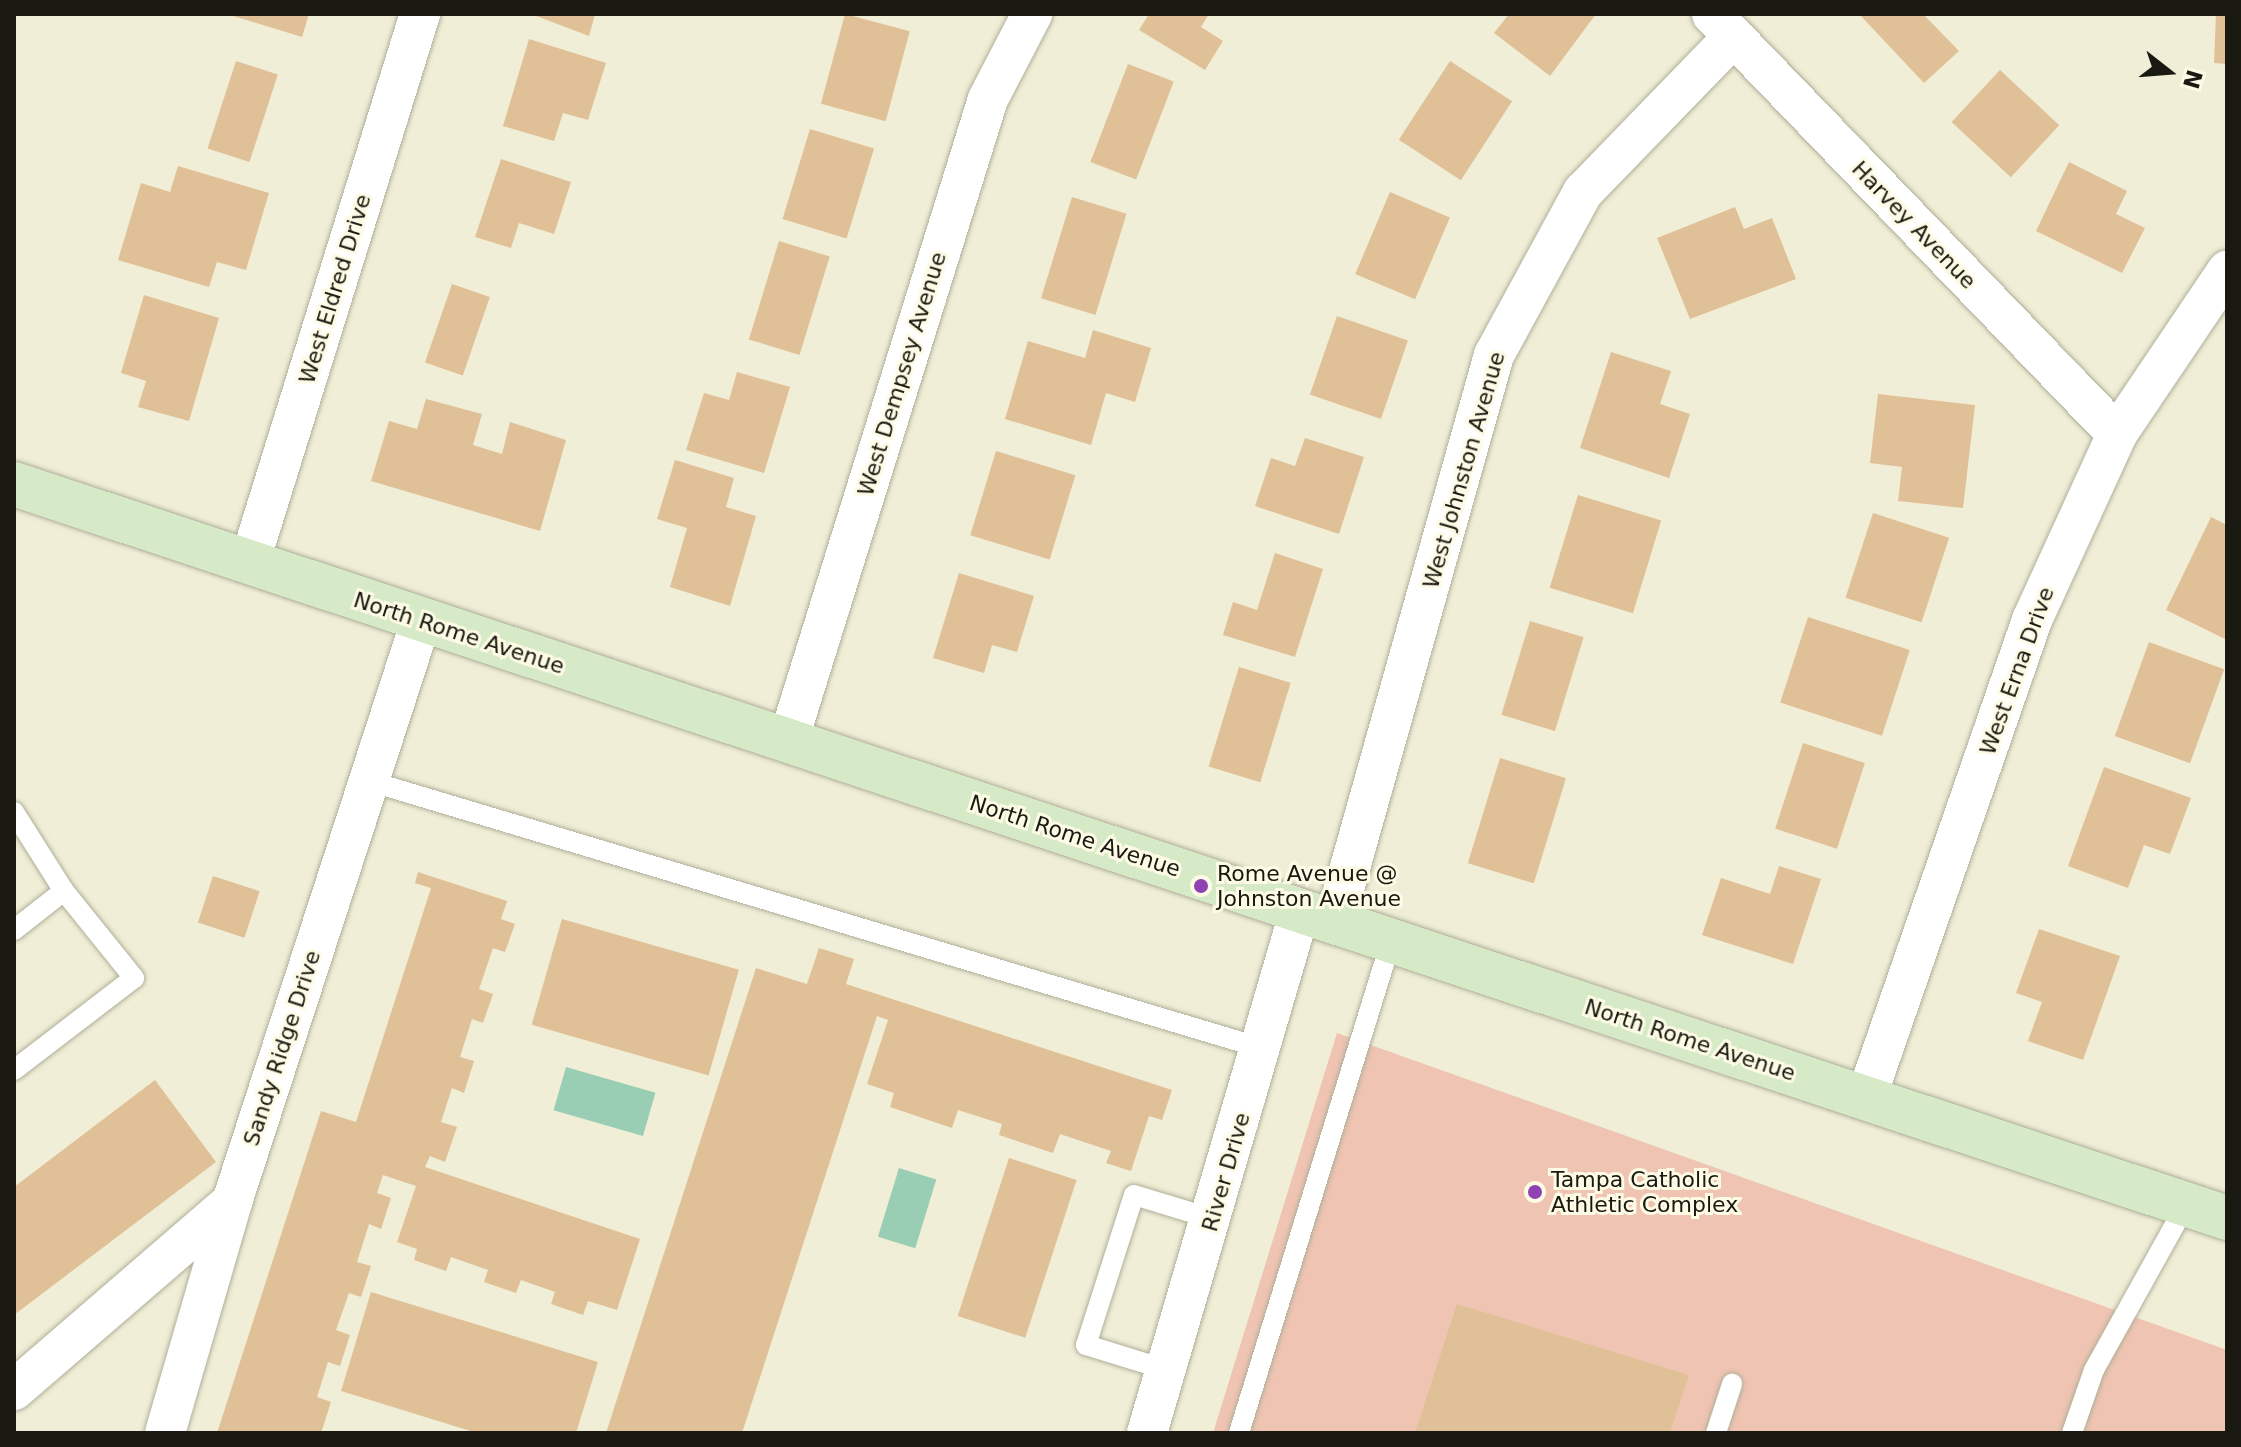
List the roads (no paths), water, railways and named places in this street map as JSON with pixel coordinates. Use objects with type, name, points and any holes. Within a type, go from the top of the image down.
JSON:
[{"type":"street","name":"West Eldred Drive","points":[[249,564],[420,14]]},
{"type":"street","name":"West Dempsey Avenue","points":[[788,741],[988,99],[1032,14]]},
{"type":"street","name":"Harvey Avenue","points":[[1722,26],[2117,434]]},
{"type":"street","name":"West Johnston Avenue","points":[[1317,916],[1494,355],[1583,192],[1722,26]]},
{"type":"street","name":"West Erna Drive","points":[[1866,1098],[2032,620],[2117,434],[2227,271]]},
{"type":"street","name":"North Rome Avenue","points":[[14,484],[2227,1218]]},
{"type":"street","name":"Sandy Ridge Drive","points":[[165,1433],[232,1202],[421,621]]},
{"type":"street","name":"River Drive","points":[[1147,1433],[1213,1219],[1258,1047],[1317,916]]},
{"type":"street","points":[[14,1390],[232,1202]]},
{"type":"lane","points":[[369,781],[1258,1047]]},
{"type":"lane","points":[[14,812],[64,891],[134,978],[14,1070]]},
{"type":"lane","points":[[14,930],[64,891]]},
{"type":"lane","points":[[1239,1433],[1391,941]]},
{"type":"lane","points":[[1167,1370],[1086,1345],[1134,1195],[1213,1219]]},
{"type":"lane","points":[[2072,1433],[2094,1370],[2186,1205]]},
{"type":"lane","points":[[1716,1433],[1732,1384]]},
{"type":"place","name":"Rome Avenue @ Johnston Avenue","points":[[1201,886]]},
{"type":"place","name":"Tampa Catholic Athletic Complex","points":[[1535,1192]]}]
